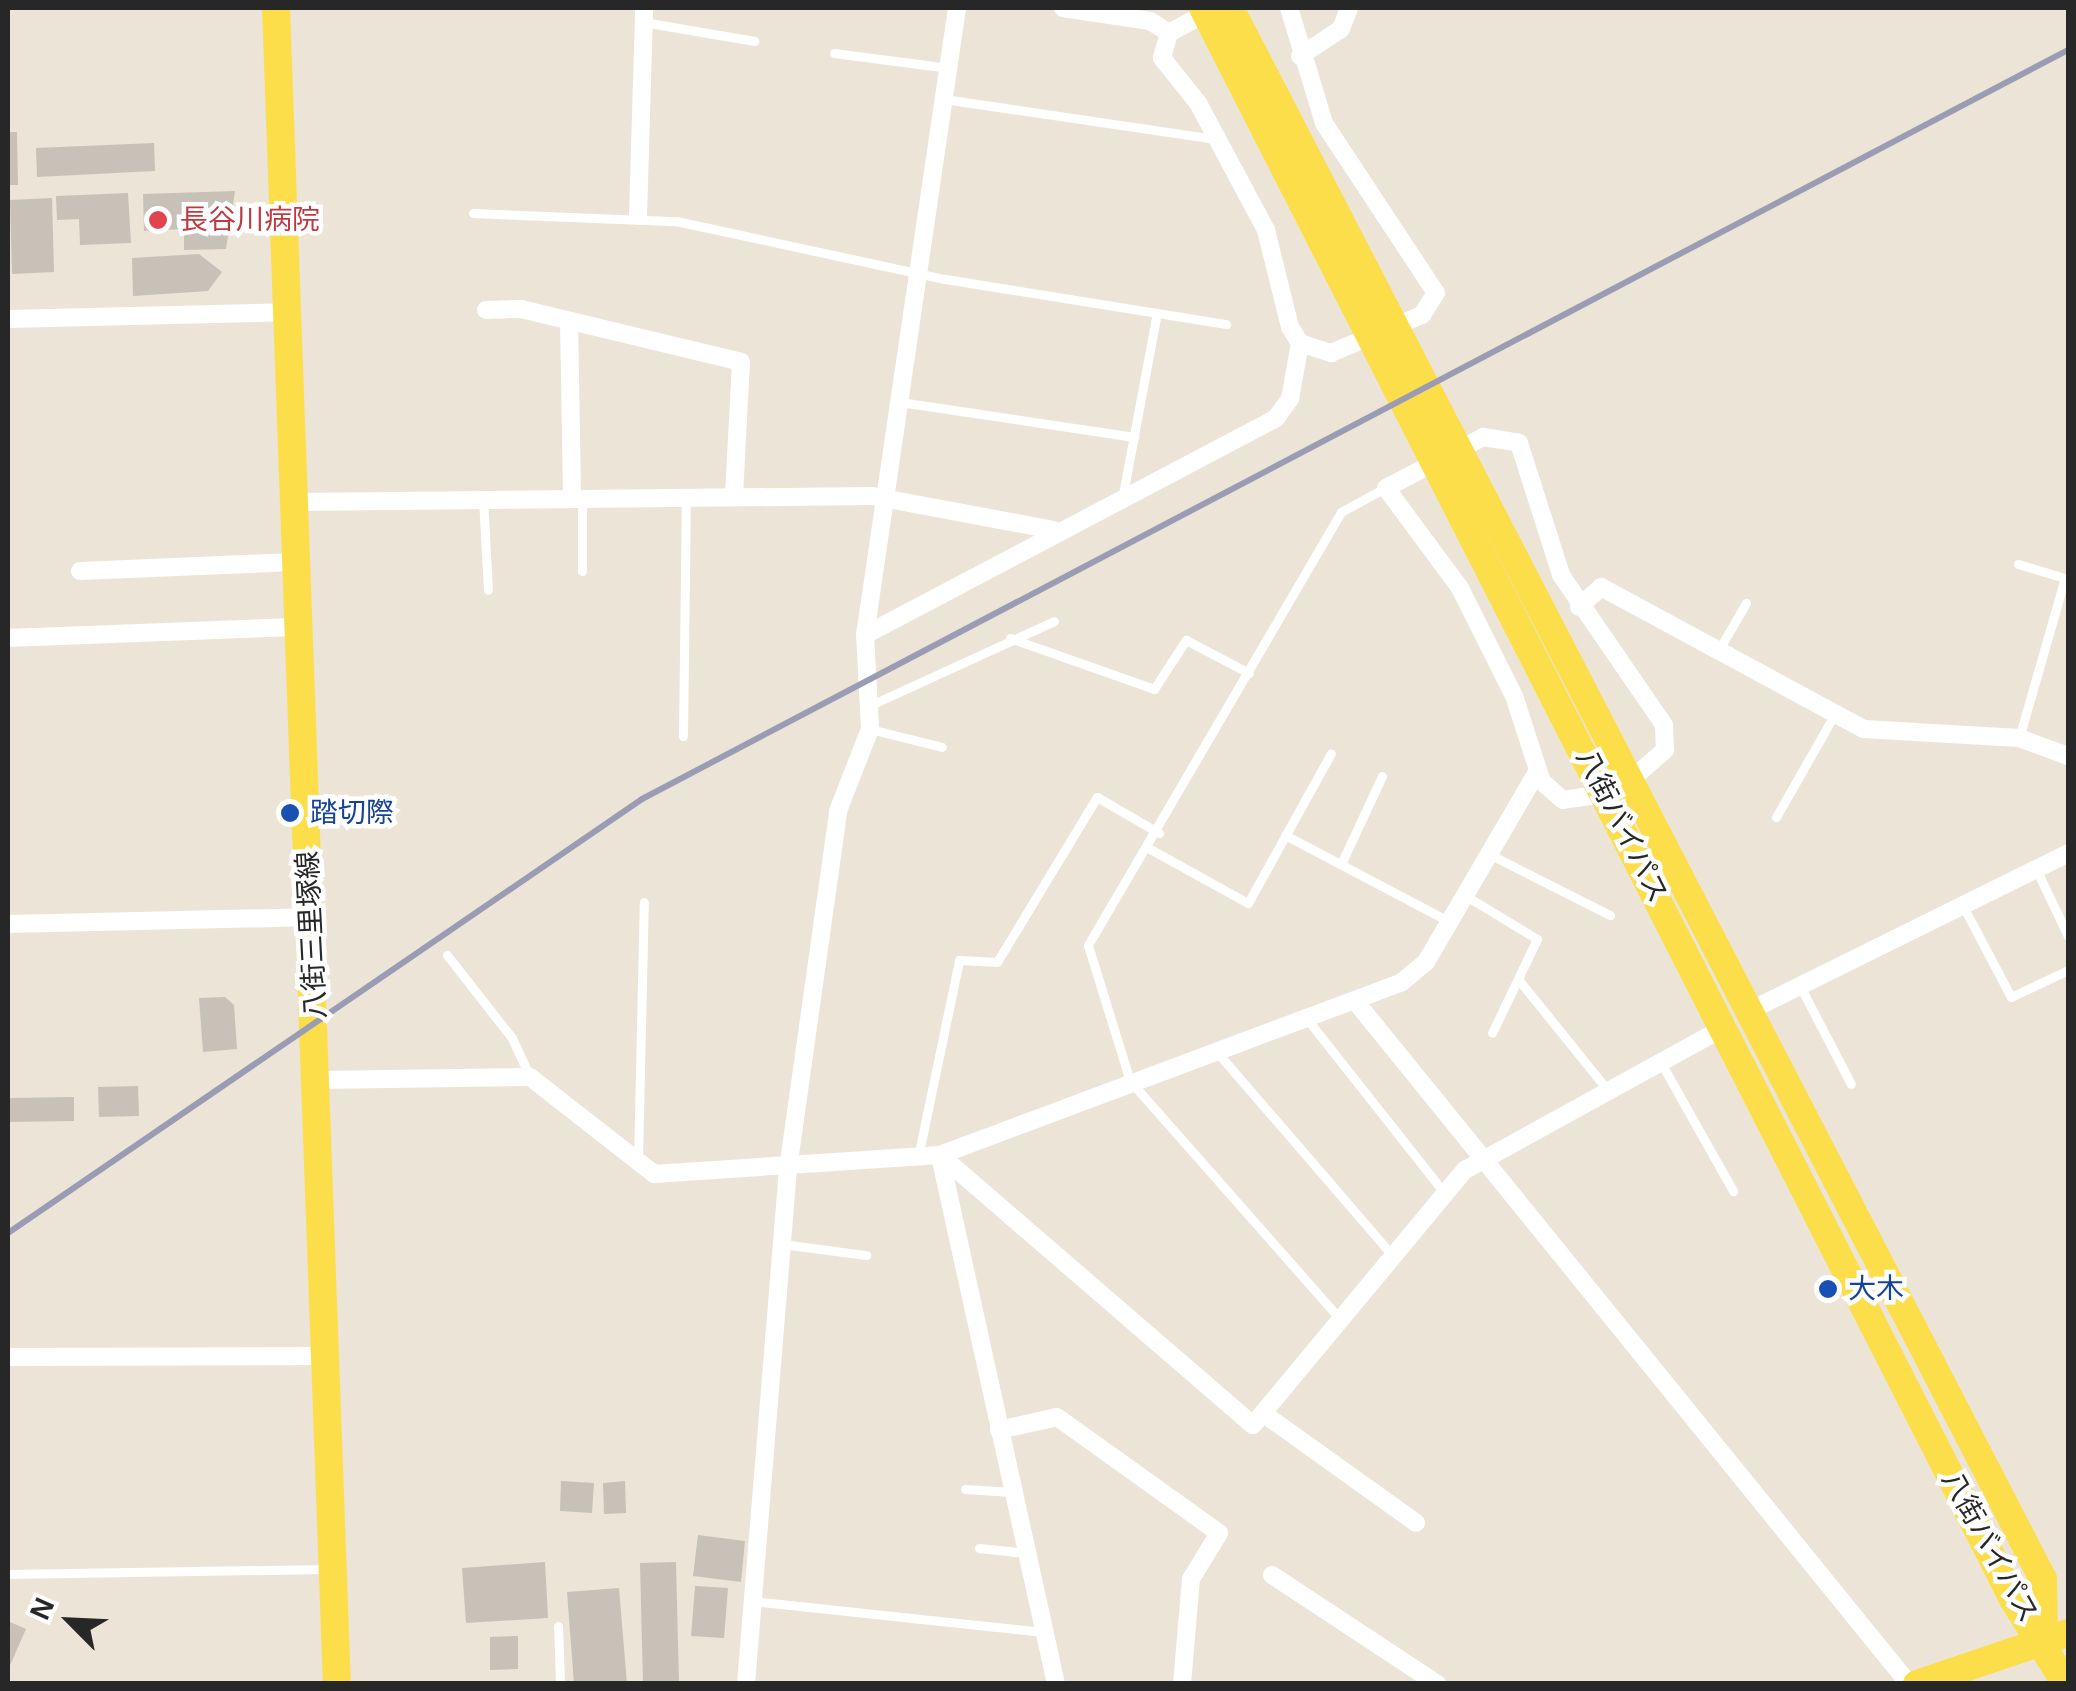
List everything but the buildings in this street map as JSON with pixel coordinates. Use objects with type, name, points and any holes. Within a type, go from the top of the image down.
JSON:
[{"type":"main road","name":"八街三里塚線","points":[[276,8],[330,1356],[338,1684]]},
{"type":"main road","name":"八街バイパス","points":[[1213,9],[1616,788],[2042,1580],[2066,1684]]},
{"type":"main road","points":[[1913,1684],[2056,1637]]},
{"type":"street","points":[[746,1684],[788,1169],[838,810],[870,729],[873,704],[866,635],[958,8]]},
{"type":"street","points":[[1063,8],[1169,33],[1213,9]]},
{"type":"street","points":[[1288,8],[1300,56],[1350,169],[1436,293],[1422,315],[1331,354],[1300,344]]},
{"type":"street","points":[[1300,56],[1341,29],[1350,8]]},
{"type":"street","points":[[638,216],[643,15]]},
{"type":"street","points":[[866,635],[1054,530],[1276,418],[1290,399],[1300,344],[1266,230],[1218,139],[1166,69],[1169,33]]},
{"type":"street","points":[[486,310],[569,321],[741,362],[734,496]]},
{"type":"street","points":[[8,318],[289,312]]},
{"type":"street","points":[[569,321],[577,496]]},
{"type":"street","points":[[1510,435],[1580,607],[1664,725],[1665,750],[1616,788],[1563,800],[1537,772],[1514,696],[1460,588],[1386,488],[1483,437],[1510,435]]},
{"type":"street","points":[[298,502],[577,496],[885,500],[1054,530]]},
{"type":"street","points":[[80,571],[298,562]]},
{"type":"street","points":[[1580,607],[1601,586],[1721,646],[1833,717],[1895,736],[2019,738],[2068,756]]},
{"type":"street","points":[[8,638],[300,627]]},
{"type":"street","points":[[319,1080],[530,1077],[654,1174],[788,1169],[940,1155],[1130,1081],[1356,1002],[1414,973],[1537,772]]},
{"type":"street","points":[[940,1155],[1252,1425],[1445,1194],[1482,1158],[1738,1018],[2068,853]]},
{"type":"street","points":[[8,924],[311,917]]},
{"type":"street","points":[[1356,1002],[1913,1684]]},
{"type":"street","points":[[940,1155],[1056,1684]]},
{"type":"street","points":[[8,1357],[330,1356]]},
{"type":"street","points":[[1264,1414],[1416,1523]]},
{"type":"street","points":[[999,1430],[1057,1417],[1220,1533],[1191,1579],[1182,1684]]},
{"type":"street","points":[[1272,1575],[1436,1684]]},
{"type":"lane","points":[[643,15],[754,41]]},
{"type":"lane","points":[[834,53],[948,68]]},
{"type":"lane","points":[[944,98],[1218,139]]},
{"type":"lane","points":[[473,213],[638,216],[1226,324]]},
{"type":"lane","points":[[1123,494],[1157,312]]},
{"type":"lane","points":[[900,402],[1134,437]]},
{"type":"lane","points":[[1340,1319],[1130,1081],[1088,945],[1160,832],[1341,512],[1386,488]]},
{"type":"lane","points":[[577,496],[582,571]]},
{"type":"lane","points":[[682,736],[686,496]]},
{"type":"lane","points":[[483,498],[488,590]]},
{"type":"lane","points":[[2018,564],[2067,579],[2019,738]]},
{"type":"lane","points":[[1721,646],[1746,603]]},
{"type":"lane","points":[[873,704],[1054,620]]},
{"type":"lane","points":[[1010,638],[1154,689],[1186,640],[1250,673]]},
{"type":"lane","points":[[1776,816],[1833,717]]},
{"type":"lane","points":[[870,729],[942,747]]},
{"type":"lane","points":[[1150,849],[1248,903],[1331,754]]},
{"type":"lane","points":[[1341,864],[1382,776]]},
{"type":"lane","points":[[918,1160],[959,960],[997,962],[1098,797],[1160,832]]},
{"type":"lane","points":[[1286,835],[1448,921]]},
{"type":"lane","points":[[1485,852],[1610,914]]},
{"type":"lane","points":[[2037,871],[2068,936]]},
{"type":"lane","points":[[1463,894],[1537,939],[1492,1033]]},
{"type":"lane","points":[[638,1161],[644,902]]},
{"type":"lane","points":[[1963,906],[2011,996],[2068,970]]},
{"type":"lane","points":[[447,955],[512,1038],[530,1077]]},
{"type":"lane","points":[[1518,979],[1606,1088]]},
{"type":"lane","points":[[1801,988],[1851,1084]]},
{"type":"lane","points":[[1307,1019],[1445,1194]]},
{"type":"lane","points":[[1216,1050],[1393,1256]]},
{"type":"lane","points":[[1660,1062],[1733,1191]]},
{"type":"lane","points":[[782,1244],[866,1255]]},
{"type":"lane","points":[[964,1488],[1012,1492]]},
{"type":"lane","points":[[979,1548],[1026,1554]]},
{"type":"lane","points":[[8,1574],[337,1569]]},
{"type":"lane","points":[[752,1601],[1043,1632]]},
{"type":"lane","points":[[558,1626],[560,1684]]},
{"type":"railway","points":[[8,1233],[642,799],[2068,50]]},
{"type":"place","name":"長谷川病院","points":[[158,220]]},
{"type":"place","name":"踏切際","points":[[290,813]]},
{"type":"place","name":"大木","points":[[1828,1289]]}]
